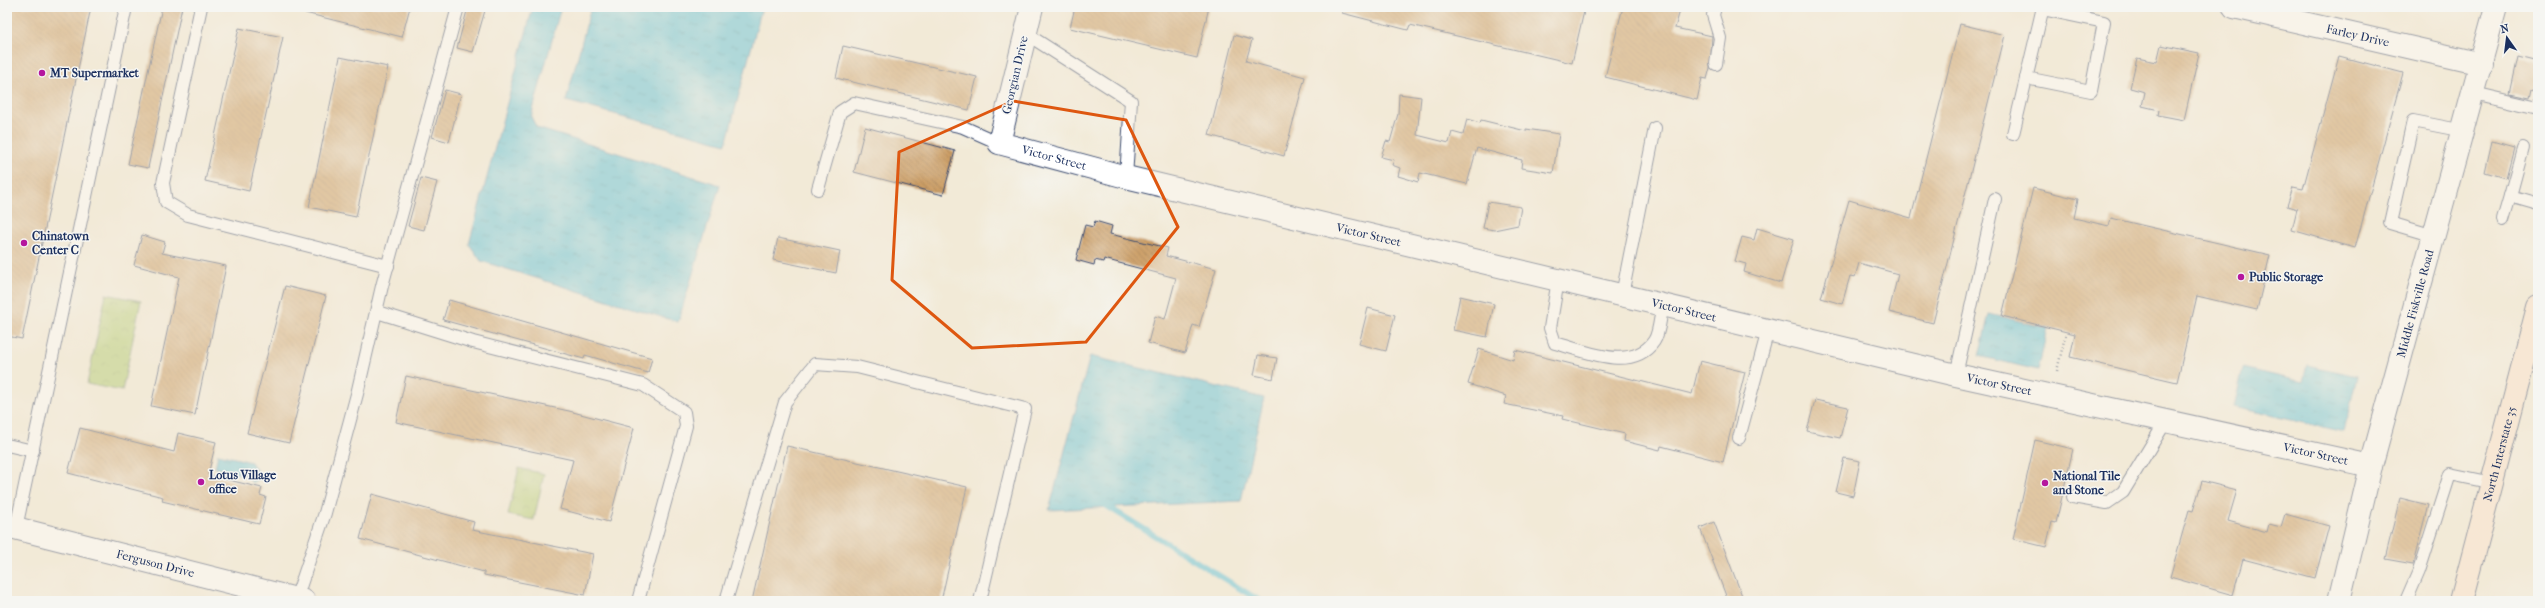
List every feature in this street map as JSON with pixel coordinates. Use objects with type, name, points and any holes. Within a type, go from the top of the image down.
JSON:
[{"type":"main road","name":"North Interstate 35","points":[[2462,601],[2538,307]]},
{"type":"street","name":"Georgian Drive","points":[[999,143],[1032,7]]},
{"type":"street","name":"Farley Drive","points":[[2234,7],[2482,64]]},
{"type":"street","name":"Middle Fiskville Road","points":[[2339,601],[2371,466],[2464,131],[2496,7]]},
{"type":"street","name":"Victor Street","points":[[999,143],[1126,177],[1956,375],[2371,466]]},
{"type":"street","name":"Ferguson Drive","points":[[12,527],[300,600]]},
{"type":"lane","points":[[12,527],[33,450],[126,7]]},
{"type":"lane","points":[[201,7],[163,183],[166,202],[188,215],[388,266]]},
{"type":"lane","points":[[300,600],[358,394],[388,266],[458,7]]},
{"type":"lane","points":[[1715,7],[1713,15],[1720,38],[1716,64]]},
{"type":"lane","points":[[2013,134],[2026,78],[2043,8],[2104,22],[2091,90],[2026,78]]},
{"type":"lane","points":[[1025,33],[1131,101],[1126,177]]},
{"type":"lane","points":[[2474,93],[2538,108]]},
{"type":"lane","points":[[818,189],[840,112],[854,102],[963,128],[999,143]]},
{"type":"lane","points":[[2434,236],[2390,223],[2413,122],[2464,131]]},
{"type":"lane","points":[[1622,295],[1655,128]]},
{"type":"lane","points":[[2503,220],[2523,148]]},
{"type":"lane","points":[[2510,196],[2538,204]]},
{"type":"lane","points":[[1956,375],[1995,199]]},
{"type":"lane","points":[[1558,280],[1550,328],[1555,343],[1624,359],[1641,355],[1655,340],[1662,305]]},
{"type":"lane","points":[[377,312],[473,342],[643,385],[684,412],[686,426],[638,601]]},
{"type":"lane","points":[[1739,438],[1768,330]]},
{"type":"lane","points":[[726,601],[784,402],[815,364],[857,367],[1025,409],[980,601]]},
{"type":"lane","points":[[2073,497],[2106,503],[2123,492],[2166,421]]},
{"type":"lane","points":[[7,445],[33,450]]},
{"type":"lane","points":[[2406,601],[2419,571],[2450,474],[2493,483]]},
{"type":"path","points":[[2057,371],[2066,332]]},
{"type":"highlighted area","points":[[1013,101],[1126,120],[1178,227],[1086,342],[972,348],[892,280],[899,152]]},
{"type":"green space","points":[[106,294],[141,301],[122,391],[87,384]]},
{"type":"green space","points":[[519,468],[544,474],[534,520],[508,515]]},
{"type":"water","points":[[533,7],[561,7],[531,117],[537,128],[720,185],[678,322],[481,261],[469,244]]},
{"type":"water","points":[[591,7],[762,7],[726,144],[566,101]]},
{"type":"water","points":[[1989,314],[2048,328],[2038,370],[1979,356]]},
{"type":"water","points":[[1090,356],[1264,398],[1241,501],[1049,510]]},
{"type":"water","points":[[2307,365],[2357,376],[2344,432],[2234,407],[2243,368],[2303,382]]},
{"type":"water","points":[[218,454],[251,462],[261,478],[252,483],[247,476],[215,468]]},
{"type":"building","points":[[7,7],[91,7],[22,339],[7,336]]},
{"type":"building","points":[[162,7],[182,7],[148,168],[128,164]]},
{"type":"building","points":[[306,7],[410,7],[402,37],[305,13]]},
{"type":"building","points":[[468,7],[486,7],[473,52],[457,48]]},
{"type":"building","points":[[1075,7],[1209,7],[1197,58],[1070,28]]},
{"type":"building","points":[[1343,7],[1585,7],[1572,63],[1410,25],[1408,30],[1342,13]]},
{"type":"building","points":[[1623,7],[1681,7],[1675,28],[1712,36],[1710,68],[1707,79],[1702,78],[1697,100],[1605,77]]},
{"type":"building","points":[[1960,24],[2005,35],[1933,323],[1889,312],[1898,274],[1859,263],[1855,277],[1850,276],[1842,304],[1821,298],[1849,200],[1911,218]]},
{"type":"building","points":[[239,28],[283,37],[249,191],[205,181]]},
{"type":"building","points":[[1234,35],[1252,40],[1246,61],[1305,77],[1284,156],[1209,135]]},
{"type":"building","points":[[2161,45],[2199,53],[2184,120],[2158,115],[2159,110],[2142,106],[2145,92],[2130,88],[2137,58],[2157,62]]},
{"type":"building","points":[[843,46],[977,77],[969,110],[836,78]]},
{"type":"building","points":[[2339,56],[2403,73],[2355,248],[2292,230],[2297,209],[2287,206],[2293,187],[2303,189]]},
{"type":"building","points":[[340,57],[388,67],[356,217],[309,207]]},
{"type":"building","points":[[2518,57],[2538,62],[2538,91],[2532,89],[2530,98],[2510,94]]},
{"type":"building","points":[[445,90],[461,94],[449,142],[432,137]]},
{"type":"building","points":[[1399,94],[1421,97],[1417,135],[1449,143],[1452,132],[1463,135],[1467,119],[1480,123],[1481,120],[1526,131],[1526,129],[1559,134],[1553,173],[1521,168],[1522,160],[1477,148],[1467,184],[1420,173],[1418,182],[1398,176],[1400,168],[1392,165],[1394,160],[1381,157],[1386,141],[1390,142],[1398,114]]},
{"type":"building","points":[[865,127],[955,151],[943,195],[854,172]]},
{"type":"building","points":[[2492,141],[2514,147],[2506,178],[2485,172]]},
{"type":"building","points":[[421,178],[437,182],[424,230],[408,226]]},
{"type":"building","points":[[2033,188],[2078,199],[2074,218],[2109,226],[2111,218],[2270,255],[2257,310],[2197,296],[2177,382],[2070,357],[2075,334],[2002,316]]},
{"type":"building","points":[[1488,202],[1521,207],[1518,225],[1494,230],[1483,228]]},
{"type":"building","points":[[1095,221],[1112,226],[1110,234],[1168,248],[1166,256],[1216,269],[1199,327],[1193,325],[1185,353],[1148,343],[1155,316],[1165,319],[1176,278],[1104,259],[1103,262],[1095,260],[1094,265],[1076,260],[1085,225],[1093,227]]},
{"type":"building","points":[[1757,228],[1794,239],[1781,283],[1744,272],[1746,264],[1735,261],[1742,237],[1754,240]]},
{"type":"building","points":[[142,235],[165,242],[162,253],[226,266],[195,415],[151,406],[179,277],[134,265]]},
{"type":"building","points":[[778,238],[840,251],[836,273],[773,260]]},
{"type":"building","points":[[285,286],[326,296],[289,443],[247,433]]},
{"type":"building","points":[[1460,296],[1494,304],[1487,337],[1453,330]]},
{"type":"building","points":[[449,300],[652,358],[648,373],[585,355],[584,359],[443,320]]},
{"type":"building","points":[[1368,308],[1395,315],[1386,351],[1359,344]]},
{"type":"building","points":[[1479,349],[1513,360],[1515,350],[1692,394],[1700,361],[1745,372],[1723,462],[1661,446],[1660,450],[1624,441],[1625,434],[1562,419],[1563,416],[1504,404],[1506,396],[1468,384]]},
{"type":"building","points":[[1258,355],[1277,358],[1273,379],[1254,375]]},
{"type":"building","points":[[406,376],[569,411],[634,428],[609,522],[560,509],[573,460],[396,422]]},
{"type":"building","points":[[1815,400],[1848,407],[1840,438],[1807,431]]},
{"type":"building","points":[[80,428],[174,452],[178,433],[216,442],[208,475],[262,488],[260,495],[266,497],[259,524],[162,501],[163,497],[68,473]]},
{"type":"building","name":"National Tile and Stone","points":[[2035,440],[2073,449],[2056,523],[2052,522],[2046,547],[2013,539]]},
{"type":"building","points":[[787,446],[967,487],[941,601],[752,601]]},
{"type":"building","points":[[1844,458],[1860,461],[1853,496],[1836,492]]},
{"type":"building","points":[[2202,481],[2237,490],[2228,521],[2267,532],[2269,524],[2281,527],[2285,514],[2329,526],[2315,578],[2243,559],[2233,595],[2170,577],[2189,510],[2193,511]]},
{"type":"building","points":[[372,494],[474,522],[472,530],[593,554],[585,595],[484,575],[484,572],[360,539]]},
{"type":"building","points":[[2400,498],[2428,505],[2413,564],[2385,559]]},
{"type":"building","points":[[1714,522],[1744,601],[1728,601],[1700,528]]},
{"type":"waterway","points":[[1102,503],[1260,601]]},
{"type":"place","name":"MT Supermarket","points":[[42,73]]},
{"type":"place","name":"Chinatown Center C","points":[[24,243]]},
{"type":"place","name":"Public Storage","points":[[2241,277]]},
{"type":"place","name":"Lotus Village office","points":[[201,482]]},
{"type":"place","name":"National Tile and Stone","points":[[2045,483]]}]
